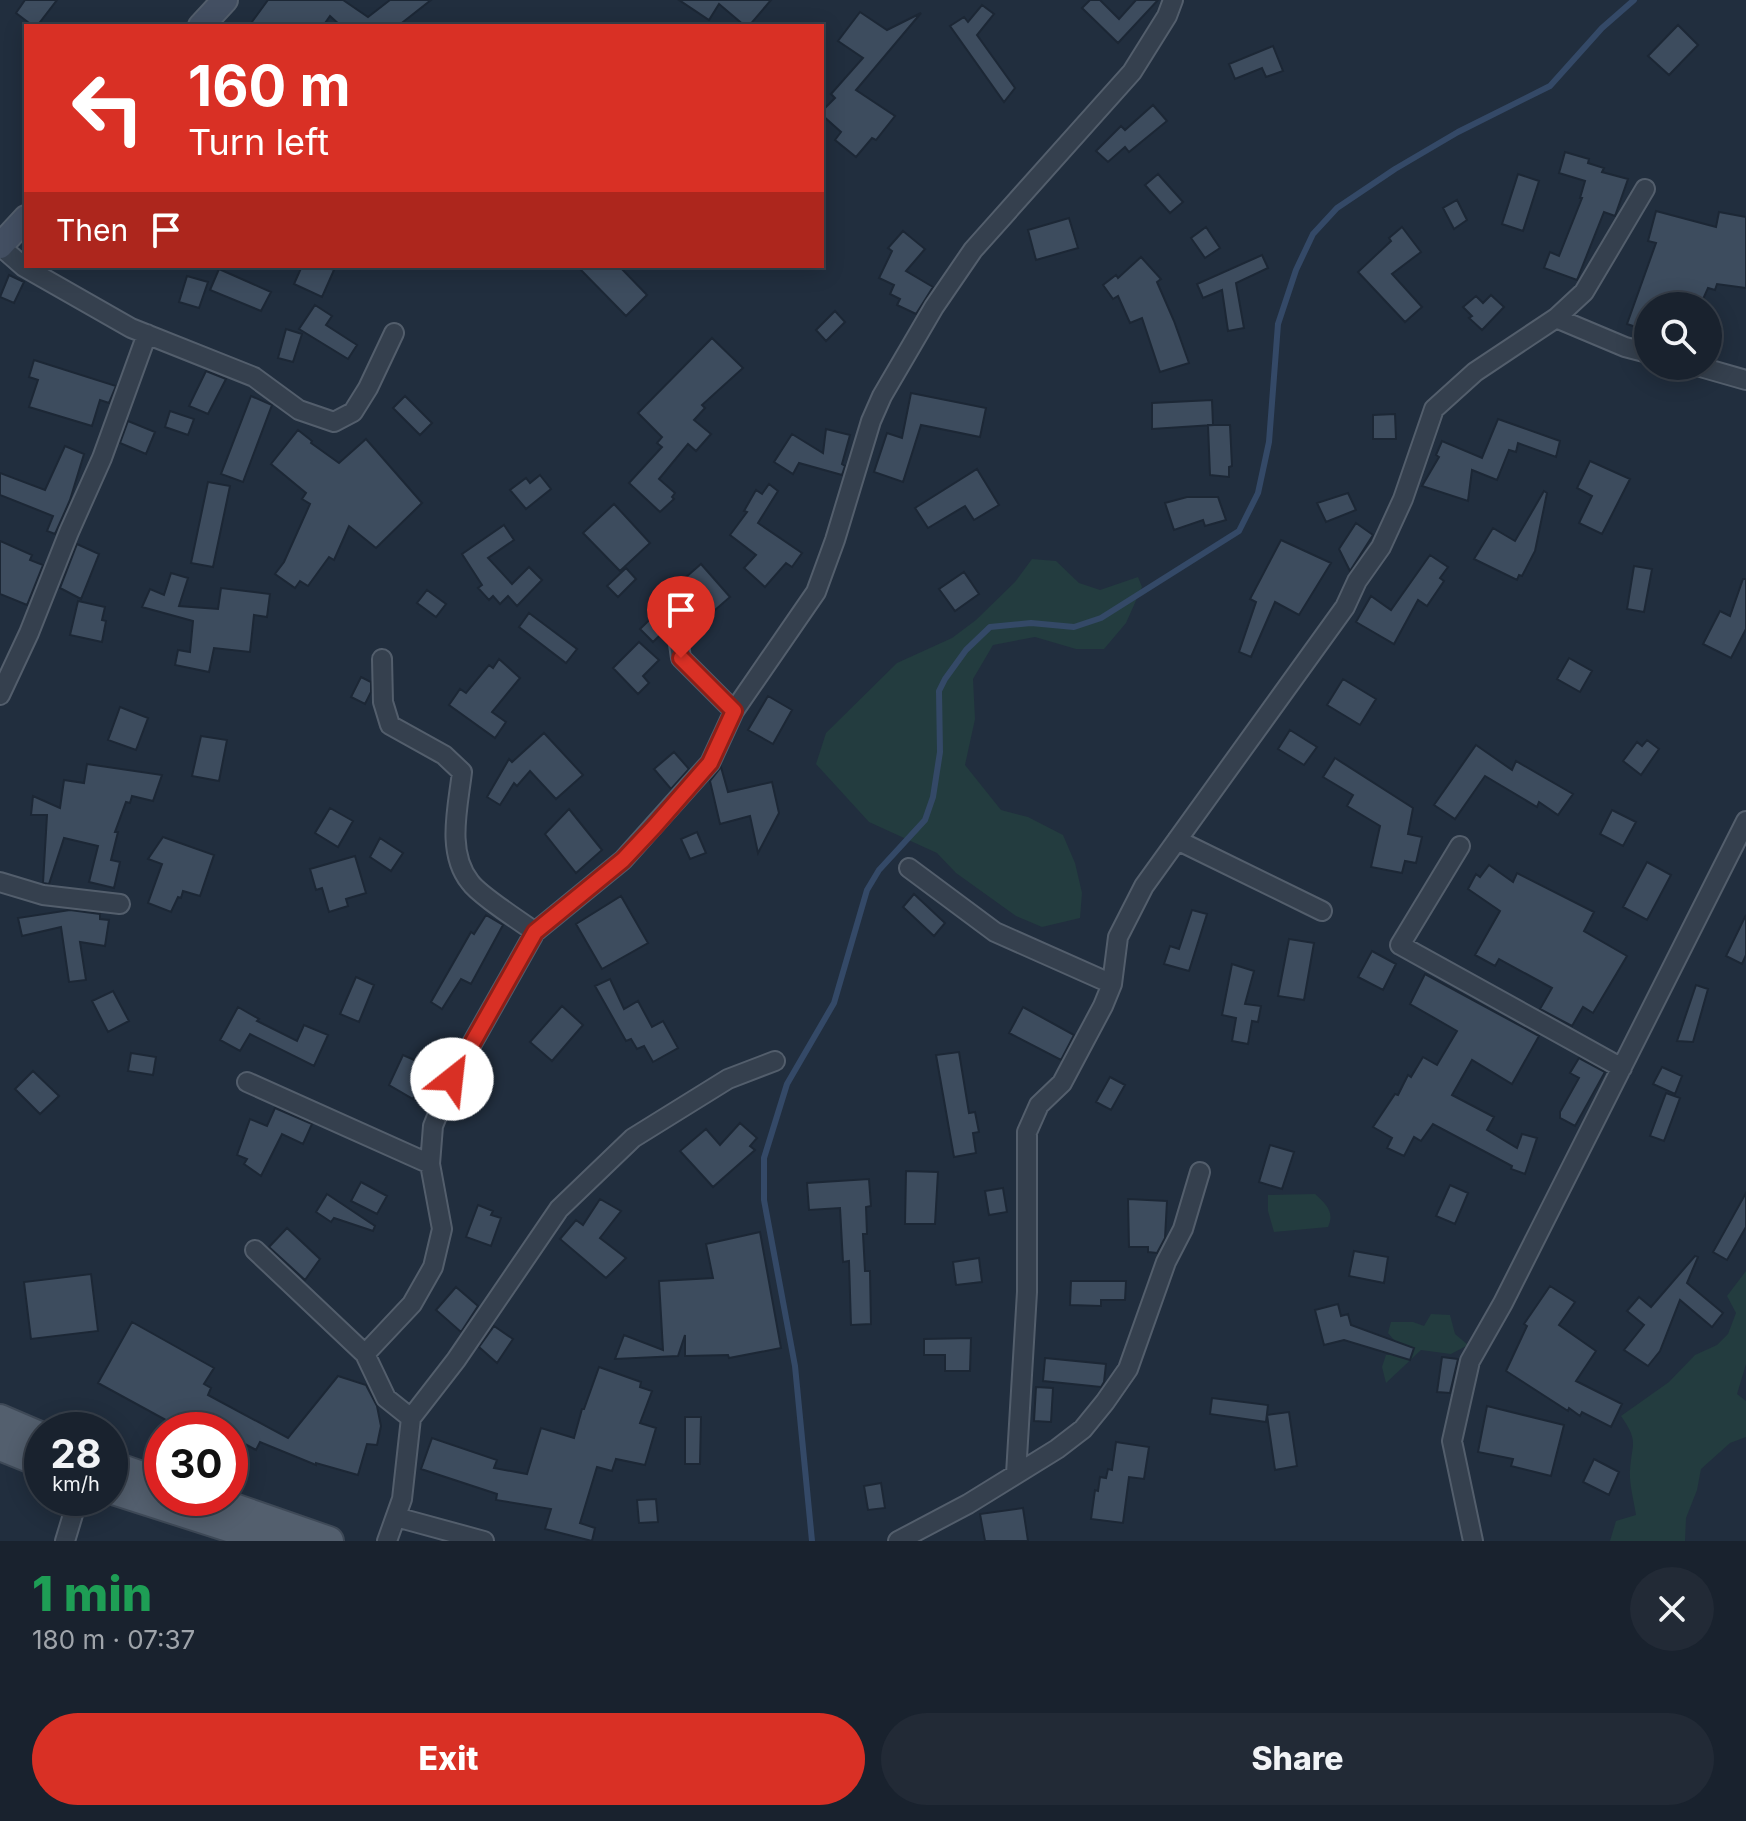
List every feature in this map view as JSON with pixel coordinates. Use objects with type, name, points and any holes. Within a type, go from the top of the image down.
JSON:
[{"type":"main road","points":[[203,24],[225,0]]},
{"type":"main road","points":[[0,246],[24,220]]},
{"type":"main road","points":[[0,1419],[24,1429]]},
{"type":"main road","points":[[0,1446],[24,1456]]},
{"type":"main road","points":[[128,1495],[272,1541]]},
{"type":"main road","points":[[248,1513],[329,1541]]},
{"type":"street","points":[[365,1354],[412,1304],[433,1267],[442,1229],[430,1164],[433,1126],[452,1079],[535,932],[623,860],[710,763],[734,711],[816,592],[871,421],[882,396],[934,307],[973,250],[1132,72],[1167,16],[1173,0]]},
{"type":"street","points":[[1016,1474],[1027,1292],[1027,1132],[1039,1105],[1062,1083],[1103,1006],[1112,984],[1118,937],[1144,886],[1329,630],[1381,547],[1403,499],[1434,409],[1475,372],[1556,318],[1584,292],[1645,189]]},
{"type":"street","points":[[0,246],[24,267]]},
{"type":"street","points":[[26,268],[131,328],[254,377],[299,410],[334,422],[353,412],[394,333]]},
{"type":"street","points":[[1556,318],[1634,349]]},
{"type":"street","points":[[0,695],[102,458],[147,334]]},
{"type":"street","points":[[1722,373],[1746,380]]},
{"type":"street","points":[[687,630],[679,644],[681,658],[734,711]]},
{"type":"street","points":[[382,659],[383,702],[390,725],[444,755],[462,772],[456,829],[457,856],[470,883],[535,932]]},
{"type":"street","points":[[1473,1541],[1452,1441],[1470,1361],[1503,1303],[1746,821]]},
{"type":"street","points":[[1177,840],[1322,911]]},
{"type":"street","points":[[1460,846],[1400,945],[1622,1068]]},
{"type":"street","points":[[909,868],[995,932],[1112,984]]},
{"type":"street","points":[[0,882],[43,895],[120,904]]},
{"type":"street","points":[[387,1541],[402,1499],[411,1418],[456,1360],[559,1209],[633,1138],[728,1079],[775,1061]]},
{"type":"street","points":[[247,1082],[430,1164]]},
{"type":"street","points":[[898,1541],[968,1504],[1057,1449],[1083,1429],[1128,1369],[1166,1262],[1183,1229],[1200,1172]]},
{"type":"street","points":[[255,1250],[365,1354],[386,1398],[411,1418]]},
{"type":"street","points":[[65,1541],[73,1516]]},
{"type":"street","points":[[396,1517],[484,1541]]},
{"type":"green space","points":[[1032,559],[1056,561],[1079,583],[1100,590],[1138,577],[1142,587],[1126,623],[1104,649],[1076,649],[1035,637],[993,645],[973,679],[975,719],[965,765],[1001,810],[1028,817],[1063,835],[1075,863],[1082,893],[1080,918],[1042,927],[1016,916],[956,873],[937,853],[869,822],[816,764],[826,733],[897,663],[952,638],[976,620],[1015,582]]},
{"type":"green space","points":[[1315,1194],[1330,1213],[1328,1227],[1274,1232],[1268,1211],[1268,1195]]},
{"type":"green space","points":[[1746,1271],[1746,1364],[1737,1394],[1746,1401],[1746,1437],[1730,1443],[1701,1469],[1686,1518],[1685,1541],[1610,1541],[1616,1521],[1636,1515],[1630,1475],[1632,1437],[1621,1416],[1669,1382],[1695,1355],[1717,1345],[1728,1334],[1736,1313],[1727,1296]]},
{"type":"green space","points":[[1431,1314],[1450,1315],[1455,1334],[1468,1345],[1451,1354],[1421,1350],[1386,1383],[1382,1367],[1394,1340],[1388,1333],[1391,1322],[1413,1322],[1424,1326]]},
{"type":"building","points":[[25,0],[57,0],[39,24],[30,24],[16,13]]},
{"type":"building","points":[[268,0],[343,0],[368,17],[390,0],[431,0],[401,24],[339,24],[330,16],[324,24],[250,24]]},
{"type":"building","points":[[679,0],[771,0],[751,24],[743,24],[719,4],[709,20]]},
{"type":"building","points":[[1090,0],[1100,0],[1119,19],[1136,0],[1158,0],[1118,43],[1082,8]]},
{"type":"building","points":[[982,5],[994,14],[977,35],[1015,88],[1004,102],[950,26],[964,17],[968,22]]},
{"type":"building","points":[[860,12],[887,30],[921,13],[856,90],[895,116],[876,140],[872,138],[856,157],[835,140],[841,132],[824,117],[824,109],[835,98],[831,94],[863,58],[838,41]]},
{"type":"building","points":[[1678,25],[1698,45],[1669,75],[1648,56]]},
{"type":"building","points":[[1273,46],[1283,71],[1266,77],[1262,68],[1235,79],[1229,64]]},
{"type":"building","points":[[1153,105],[1167,121],[1129,152],[1125,147],[1108,162],[1096,151],[1121,126],[1125,130]]},
{"type":"building","points":[[1565,152],[1589,159],[1588,163],[1604,168],[1602,172],[1628,179],[1615,216],[1604,212],[1577,280],[1544,268],[1550,252],[1559,256],[1582,198],[1585,181],[1559,173]]},
{"type":"building","points":[[1158,174],[1183,202],[1170,213],[1145,185]]},
{"type":"building","points":[[1518,174],[1539,181],[1523,231],[1502,224]]},
{"type":"building","points":[[1457,200],[1467,220],[1454,229],[1443,208]]},
{"type":"building","points":[[1656,211],[1716,227],[1719,212],[1746,217],[1746,288],[1717,284],[1715,290],[1708,288],[1706,292],[1638,292],[1656,243],[1648,241]]},
{"type":"building","points":[[1069,218],[1078,248],[1036,260],[1028,230]]},
{"type":"building","points":[[1206,227],[1220,248],[1205,258],[1191,238]]},
{"type":"building","points":[[1402,227],[1421,252],[1392,274],[1422,307],[1405,322],[1358,272]]},
{"type":"building","points":[[903,231],[925,249],[906,271],[933,287],[916,314],[897,305],[900,299],[890,294],[894,285],[879,278],[892,251],[888,248]]},
{"type":"building","points":[[1262,255],[1268,268],[1236,283],[1244,328],[1228,331],[1222,290],[1203,298],[1197,284]]},
{"type":"building","points":[[1141,257],[1161,279],[1157,282],[1189,363],[1160,372],[1142,318],[1130,323],[1118,296],[1113,299],[1103,285],[1116,275],[1118,278]]},
{"type":"building","points":[[301,268],[334,270],[322,297],[294,284]]},
{"type":"building","points":[[579,268],[621,268],[647,295],[626,316]]},
{"type":"building","points":[[219,269],[271,292],[261,311],[210,290]]},
{"type":"building","points":[[9,275],[24,282],[14,303],[0,297]]},
{"type":"building","points":[[187,276],[208,282],[199,308],[179,302]]},
{"type":"building","points":[[1491,295],[1504,307],[1482,330],[1463,307],[1476,296],[1483,303]]},
{"type":"building","points":[[1634,304],[1634,326],[1627,324]]},
{"type":"building","points":[[315,305],[332,316],[326,325],[357,345],[348,359],[299,329]]},
{"type":"building","points":[[835,311],[845,322],[826,341],[816,330]]},
{"type":"building","points":[[286,329],[302,334],[293,362],[278,358]]},
{"type":"building","points":[[712,338],[743,368],[702,405],[705,408],[694,420],[711,434],[696,451],[688,444],[659,479],[675,493],[674,499],[660,512],[629,483],[662,447],[657,443],[662,437],[638,413]]},
{"type":"building","points":[[34,360],[116,386],[109,403],[100,400],[92,426],[29,407],[38,380],[29,377]]},
{"type":"building","points":[[206,371],[226,379],[208,414],[189,406]]},
{"type":"building","points":[[911,393],[986,408],[980,437],[921,425],[903,482],[874,472],[887,433],[902,438]]},
{"type":"building","points":[[251,396],[272,405],[243,482],[221,474]]},
{"type":"building","points":[[405,396],[432,423],[420,435],[393,408]]},
{"type":"building","points":[[1212,400],[1213,425],[1152,429],[1152,403]]},
{"type":"building","points":[[170,411],[194,419],[188,435],[165,427]]},
{"type":"building","points":[[1395,414],[1396,439],[1373,439],[1373,415]]},
{"type":"building","points":[[1498,419],[1560,441],[1556,457],[1518,443],[1516,452],[1509,450],[1497,480],[1472,470],[1468,501],[1422,486],[1439,457],[1436,455],[1442,441],[1482,458]]},
{"type":"building","points":[[128,421],[155,432],[146,454],[120,443]]},
{"type":"building","points":[[1208,425],[1230,425],[1232,466],[1229,467],[1229,477],[1210,475]]},
{"type":"building","points":[[826,429],[850,435],[842,475],[799,463],[793,474],[774,462],[792,434],[823,453]]},
{"type":"building","points":[[298,430],[339,463],[366,439],[422,503],[376,548],[349,526],[334,560],[329,557],[308,586],[300,581],[295,588],[275,574],[284,562],[310,504],[302,499],[306,493],[271,464]]},
{"type":"building","points":[[65,446],[84,454],[70,500],[55,534],[47,531],[53,516],[0,495],[0,473],[45,490]]},
{"type":"building","points":[[1590,461],[1630,479],[1602,534],[1579,523],[1592,496],[1577,488]]},
{"type":"building","points":[[977,469],[999,505],[974,520],[965,506],[928,528],[915,508]]},
{"type":"building","points":[[540,475],[551,489],[526,509],[510,490],[526,478],[530,483]]},
{"type":"building","points":[[208,482],[230,486],[213,567],[191,563]]},
{"type":"building","points":[[769,484],[778,491],[758,523],[802,553],[792,567],[786,563],[765,587],[744,568],[756,555],[730,535],[747,512],[744,511],[756,490],[762,494]]},
{"type":"building","points":[[1544,491],[1547,493],[1535,551],[1522,576],[1519,575],[1517,580],[1474,559],[1493,528],[1515,541]]},
{"type":"building","points":[[1348,493],[1356,510],[1326,522],[1317,503]]},
{"type":"building","points":[[1187,497],[1218,497],[1226,520],[1205,526],[1203,520],[1174,530],[1165,503]]},
{"type":"building","points":[[614,504],[650,543],[620,571],[583,533]]},
{"type":"building","points":[[1356,523],[1373,535],[1350,571],[1339,549]]},
{"type":"building","points":[[504,525],[514,540],[488,558],[512,584],[529,567],[542,580],[517,606],[508,596],[500,604],[493,596],[489,600],[478,588],[482,585],[462,554]]},
{"type":"building","points":[[1281,540],[1331,563],[1299,615],[1275,602],[1251,657],[1239,652],[1256,602],[1250,599]]},
{"type":"building","points":[[0,541],[32,555],[30,560],[43,565],[27,605],[0,594]]},
{"type":"building","points":[[77,544],[99,554],[81,599],[60,588]]},
{"type":"building","points":[[1430,555],[1448,567],[1440,578],[1444,581],[1427,606],[1418,600],[1394,644],[1356,622],[1371,596],[1391,610]]},
{"type":"building","points":[[701,564],[730,597],[699,624],[686,610],[653,642],[640,629],[674,596],[670,591]]},
{"type":"building","points":[[1634,566],[1652,569],[1644,612],[1627,609]]},
{"type":"building","points":[[626,568],[636,579],[618,597],[607,586]]},
{"type":"building","points":[[964,572],[979,594],[955,611],[939,589]]},
{"type":"building","points":[[171,573],[188,578],[179,606],[218,609],[221,588],[270,594],[267,617],[254,615],[250,652],[214,648],[209,672],[175,665],[178,650],[190,652],[193,621],[142,607],[150,589],[164,595]]},
{"type":"building","points":[[1743,579],[1746,579],[1746,629],[1731,658],[1703,644],[1720,611],[1730,616]]},
{"type":"building","points":[[427,590],[446,604],[436,617],[417,603]]},
{"type":"building","points":[[78,601],[105,607],[102,642],[70,635]]},
{"type":"building","points":[[529,613],[577,649],[566,663],[519,627]]},
{"type":"building","points":[[639,642],[659,660],[643,676],[649,683],[638,694],[613,668]]},
{"type":"building","points":[[1569,658],[1592,671],[1580,692],[1557,679]]},
{"type":"building","points":[[499,659],[520,678],[492,712],[506,722],[495,738],[449,705],[460,689],[466,693],[489,665],[493,668]]},
{"type":"building","points":[[361,677],[371,682],[371,692],[365,704],[351,697]]},
{"type":"building","points":[[1343,679],[1376,699],[1360,725],[1327,705]]},
{"type":"building","points":[[768,696],[792,710],[773,744],[748,730]]},
{"type":"building","points":[[120,707],[148,718],[136,750],[108,740]]},
{"type":"building","points":[[1290,730],[1317,747],[1304,765],[1278,749]]},
{"type":"building","points":[[544,733],[583,775],[556,799],[530,771],[517,786],[514,783],[500,805],[487,797],[509,759],[512,762]]},
{"type":"building","points":[[201,736],[227,740],[219,781],[192,776]]},
{"type":"building","points":[[1647,740],[1659,749],[1641,775],[1623,761],[1637,742],[1642,746]]},
{"type":"building","points":[[1476,745],[1512,770],[1516,761],[1573,794],[1558,815],[1539,802],[1537,807],[1485,776],[1455,819],[1434,805]]},
{"type":"building","points":[[674,752],[689,769],[671,789],[654,769]]},
{"type":"building","points":[[1335,758],[1413,808],[1408,834],[1422,837],[1416,863],[1405,861],[1402,873],[1371,867],[1380,826],[1347,806],[1353,795],[1323,777]]},
{"type":"building","points":[[87,764],[162,775],[153,801],[132,796],[130,803],[126,802],[115,832],[118,832],[111,860],[120,862],[114,888],[89,882],[98,846],[64,838],[49,884],[43,883],[47,815],[31,815],[33,796],[60,808],[64,780],[84,783]]},
{"type":"building","points":[[721,767],[728,792],[772,782],[779,813],[758,853],[750,816],[720,824],[710,781]]},
{"type":"building","points":[[330,808],[353,821],[338,847],[315,833]]},
{"type":"building","points":[[569,809],[602,850],[576,873],[545,834]]},
{"type":"building","points":[[1612,810],[1636,822],[1623,846],[1600,834]]},
{"type":"building","points":[[697,832],[706,853],[690,859],[681,839]]},
{"type":"building","points":[[163,837],[214,855],[200,896],[183,891],[171,912],[148,903],[162,864],[148,859]]},
{"type":"building","points":[[380,838],[403,853],[391,871],[370,857]]},
{"type":"building","points":[[355,856],[366,893],[346,899],[348,906],[329,912],[322,888],[316,890],[310,869]]},
{"type":"building","points":[[1647,862],[1671,875],[1647,920],[1623,907]]},
{"type":"building","points":[[1489,865],[1513,882],[1517,873],[1594,912],[1584,931],[1627,956],[1593,1013],[1583,1007],[1572,1026],[1540,1009],[1552,988],[1499,959],[1495,966],[1475,955],[1500,911],[1468,889],[1476,874],[1480,877]]},
{"type":"building","points":[[914,894],[945,923],[934,936],[903,907]]},
{"type":"building","points":[[621,896],[648,943],[602,969],[576,924]]},
{"type":"building","points":[[70,910],[100,914],[100,919],[109,920],[105,946],[80,942],[86,980],[69,982],[61,927],[22,936],[18,918]]},
{"type":"building","points":[[1192,910],[1207,914],[1189,971],[1164,964],[1170,946],[1179,949]]},
{"type":"building","points":[[486,915],[503,925],[471,984],[461,979],[442,1009],[431,1002],[471,932],[474,934]]},
{"type":"building","points":[[1746,915],[1746,955],[1742,964],[1726,956]]},
{"type":"building","points":[[1289,939],[1314,943],[1304,1000],[1278,996]]},
{"type":"building","points":[[1372,951],[1396,964],[1383,990],[1358,977]]},
{"type":"building","points":[[1232,964],[1254,971],[1245,1004],[1261,1006],[1258,1022],[1252,1021],[1248,1044],[1232,1041],[1236,1018],[1222,1015]]},
{"type":"building","points":[[1425,974],[1539,1036],[1512,1084],[1472,1060],[1452,1095],[1494,1117],[1487,1130],[1517,1148],[1522,1134],[1537,1138],[1525,1174],[1433,1124],[1421,1141],[1414,1137],[1404,1156],[1387,1148],[1392,1138],[1373,1127],[1423,1057],[1437,1065],[1457,1031],[1410,1004]]},
{"type":"building","points":[[356,977],[374,985],[359,1022],[340,1014]]},
{"type":"building","points":[[610,979],[624,1009],[638,1001],[652,1027],[663,1021],[678,1048],[653,1062],[644,1046],[637,1049],[631,1039],[626,1041],[595,986]]},
{"type":"building","points":[[1696,985],[1708,989],[1693,1042],[1677,1041]]},
{"type":"building","points":[[113,991],[129,1021],[108,1032],[92,1001]]},
{"type":"building","points":[[562,1006],[583,1025],[552,1061],[530,1042]]},
{"type":"building","points":[[238,1007],[259,1019],[257,1021],[297,1041],[304,1025],[328,1035],[314,1066],[250,1034],[240,1051],[220,1040]]},
{"type":"building","points":[[1023,1007],[1074,1035],[1061,1060],[1009,1033]]},
{"type":"building","points":[[959,1052],[969,1113],[975,1112],[979,1132],[973,1133],[976,1153],[954,1157],[936,1055]]},
{"type":"building","points":[[131,1053],[156,1057],[153,1075],[128,1071]]},
{"type":"building","points":[[403,1055],[428,1066],[413,1099],[389,1085]]},
{"type":"building","points":[[1579,1058],[1605,1072],[1575,1126],[1560,1118],[1560,1112],[1579,1078],[1570,1073]]},
{"type":"building","points":[[1662,1067],[1682,1076],[1675,1094],[1653,1084]]},
{"type":"building","points":[[33,1071],[59,1096],[40,1114],[15,1089]]},
{"type":"building","points":[[1110,1077],[1125,1085],[1111,1110],[1096,1102]]},
{"type":"building","points":[[1666,1093],[1680,1098],[1664,1141],[1650,1136]]},
{"type":"building","points":[[275,1108],[312,1124],[303,1144],[282,1134],[261,1176],[244,1164],[247,1159],[237,1155],[250,1119],[267,1126]]},
{"type":"building","points":[[740,1123],[757,1138],[750,1146],[755,1150],[713,1187],[680,1151],[706,1129],[720,1145]]},
{"type":"building","points":[[1270,1145],[1294,1152],[1282,1189],[1259,1182]]},
{"type":"building","points":[[906,1171],[938,1172],[935,1224],[905,1224]]},
{"type":"building","points":[[869,1179],[871,1206],[866,1207],[867,1234],[863,1234],[865,1271],[870,1271],[871,1324],[851,1325],[849,1261],[843,1262],[840,1208],[809,1210],[807,1183]]},
{"type":"building","points":[[361,1182],[387,1196],[377,1214],[351,1201]]},
{"type":"building","points":[[1450,1185],[1468,1193],[1455,1224],[1436,1216]]},
{"type":"building","points":[[1003,1188],[1007,1212],[989,1215],[985,1191]]},
{"type":"building","points":[[1746,1193],[1746,1227],[1727,1260],[1713,1252]]},
{"type":"building","points":[[327,1194],[375,1226],[373,1231],[334,1218],[331,1222],[316,1212]]},
{"type":"building","points":[[600,1199],[621,1211],[600,1238],[626,1258],[606,1278],[560,1239],[576,1220],[583,1225]]},
{"type":"building","points":[[1128,1199],[1167,1201],[1165,1238],[1157,1253],[1148,1252],[1148,1247],[1129,1247]]},
{"type":"building","points":[[478,1205],[501,1218],[491,1246],[466,1237]]},
{"type":"building","points":[[287,1228],[320,1259],[305,1280],[269,1247]]},
{"type":"building","points":[[760,1232],[781,1348],[729,1358],[728,1355],[685,1356],[685,1335],[678,1356],[615,1359],[624,1335],[663,1350],[659,1281],[713,1278],[706,1244]]},
{"type":"building","points":[[1354,1251],[1388,1257],[1384,1283],[1349,1276]]},
{"type":"building","points":[[1695,1256],[1698,1257],[1687,1283],[1723,1313],[1712,1327],[1680,1300],[1660,1351],[1648,1366],[1624,1350],[1644,1325],[1627,1311],[1639,1297],[1651,1307]]},
{"type":"building","points":[[979,1258],[982,1282],[956,1285],[953,1262]]},
{"type":"building","points":[[91,1274],[98,1331],[31,1339],[24,1282]]},
{"type":"building","points":[[1071,1281],[1126,1281],[1125,1300],[1101,1300],[1101,1306],[1070,1305]]},
{"type":"building","points":[[1550,1286],[1575,1302],[1559,1325],[1596,1351],[1576,1381],[1622,1404],[1611,1427],[1582,1412],[1580,1416],[1569,1408],[1568,1411],[1506,1371],[1527,1326],[1524,1324]]},
{"type":"building","points":[[456,1287],[478,1306],[461,1332],[436,1310]]},
{"type":"building","points":[[1338,1304],[1341,1316],[1348,1314],[1351,1325],[1414,1348],[1410,1360],[1344,1340],[1324,1345],[1315,1310]]},
{"type":"building","points":[[132,1322],[214,1368],[204,1384],[211,1388],[208,1395],[240,1412],[151,1412],[98,1383]]},
{"type":"building","points":[[494,1326],[513,1339],[497,1363],[479,1347]]},
{"type":"building","points":[[971,1338],[970,1371],[945,1371],[945,1355],[924,1355],[924,1339]]},
{"type":"building","points":[[1442,1357],[1458,1359],[1450,1393],[1437,1392]]},
{"type":"building","points":[[1045,1358],[1106,1364],[1104,1382],[1101,1387],[1043,1381]]},
{"type":"building","points":[[599,1367],[641,1382],[640,1387],[652,1391],[640,1423],[656,1428],[645,1465],[616,1459],[612,1471],[597,1467],[580,1523],[595,1528],[592,1541],[545,1529],[551,1509],[496,1500],[497,1494],[421,1469],[432,1438],[497,1460],[494,1468],[527,1474],[541,1428],[574,1438]]},
{"type":"building","points":[[338,1376],[366,1385],[377,1406],[381,1426],[377,1445],[367,1444],[358,1475],[316,1465],[260,1442],[256,1450],[248,1446],[248,1416],[288,1438]]},
{"type":"building","points":[[1036,1387],[1053,1388],[1051,1422],[1034,1421]]},
{"type":"building","points":[[1212,1398],[1268,1405],[1266,1422],[1210,1414]]},
{"type":"building","points":[[1487,1406],[1564,1425],[1551,1476],[1511,1466],[1513,1459],[1478,1452]]},
{"type":"building","points":[[1289,1412],[1297,1466],[1275,1470],[1267,1415]]},
{"type":"building","points":[[685,1417],[701,1417],[700,1464],[685,1464]]},
{"type":"building","points":[[1116,1442],[1149,1447],[1144,1479],[1129,1477],[1123,1523],[1091,1519],[1095,1490],[1098,1491],[1100,1477],[1106,1478],[1108,1469],[1112,1470]]},
{"type":"building","points":[[1594,1459],[1619,1472],[1609,1495],[1583,1482]]},
{"type":"building","points":[[881,1483],[885,1508],[868,1510],[864,1486]]},
{"type":"building","points":[[656,1499],[658,1522],[639,1523],[637,1500]]},
{"type":"building","points":[[1023,1508],[1028,1541],[985,1541],[980,1514]]},
{"type":"waterway","points":[[812,1541],[795,1366],[764,1200],[764,1158],[787,1084],[834,1003],[867,890],[879,870],[925,820],[933,797],[940,752],[939,691],[945,679],[966,650],[990,627],[1031,623],[1074,627],[1101,618],[1239,531],[1258,493],[1269,442],[1278,324],[1296,270],[1313,234],[1337,208],[1395,169],[1458,132],[1550,86],[1602,28],[1634,0]]},
{"type":"route","points":[[452,1079],[535,932],[623,860],[710,763],[734,711],[681,658]]}]
